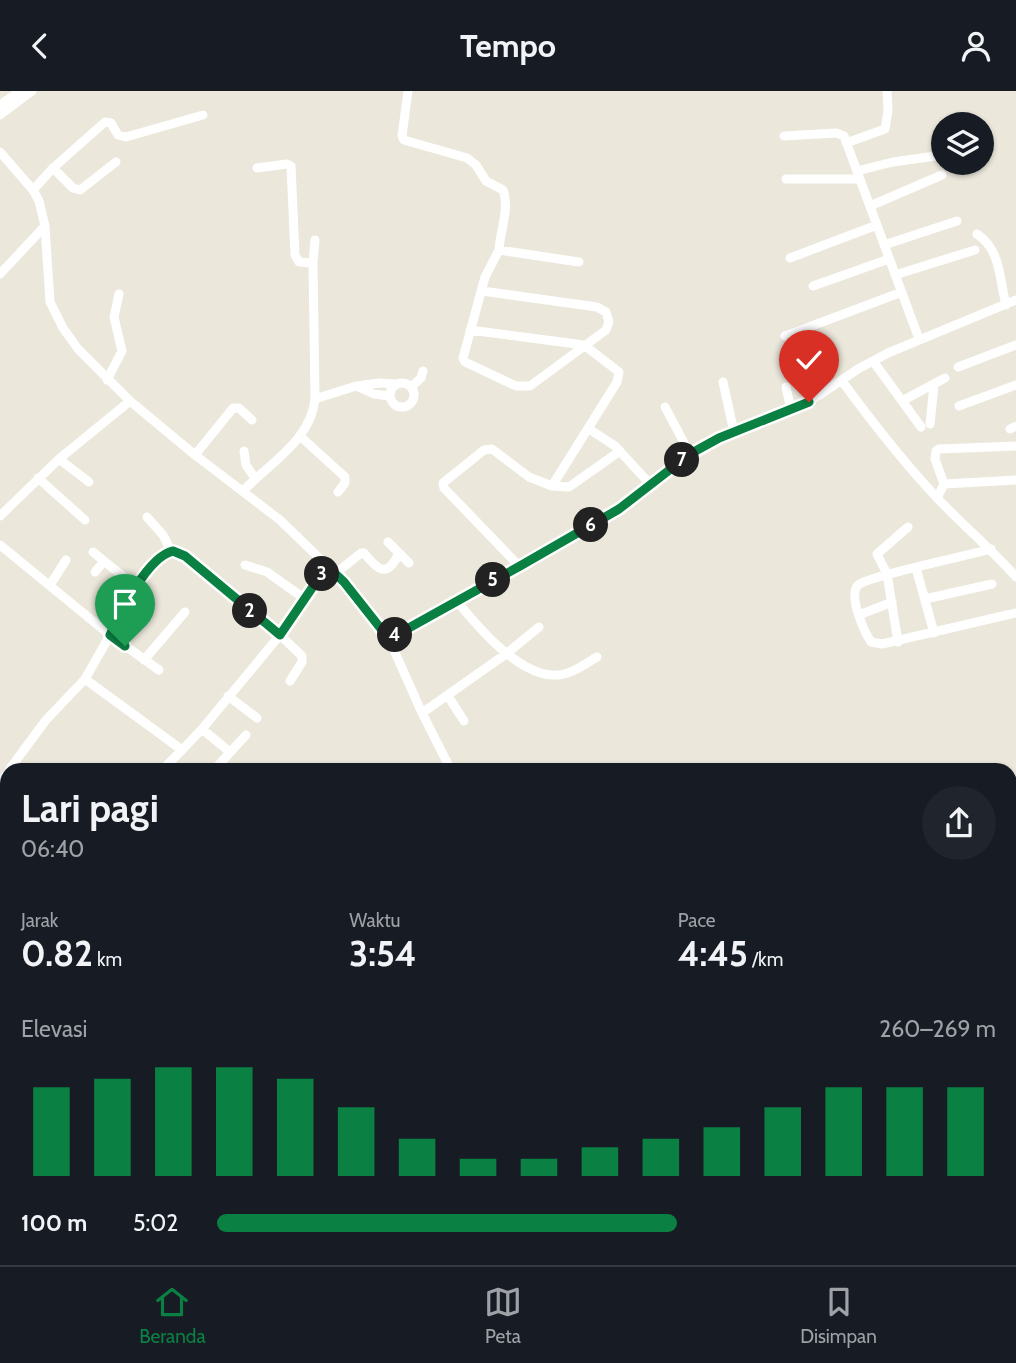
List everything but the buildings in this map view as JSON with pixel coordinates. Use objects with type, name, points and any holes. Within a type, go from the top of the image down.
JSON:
[{"type":"street","points":[[0,105],[20,91]]},
{"type":"street","points":[[0,115],[31,91]]},
{"type":"street","points":[[408,91],[402,136],[404,141],[467,158],[477,165],[486,181],[503,190],[505,210],[500,228],[499,250],[487,271],[463,355],[464,360],[521,387],[534,384],[584,345],[603,334],[608,327],[608,317],[603,308],[482,291]]},
{"type":"street","points":[[846,143],[885,129],[887,91]]},
{"type":"street","points":[[33,190],[53,168],[105,123],[111,123],[118,135],[126,138],[203,115]]},
{"type":"street","points":[[784,136],[839,133],[846,143],[919,339]]},
{"type":"street","points":[[0,152],[33,190],[39,201],[45,226],[48,288],[53,310],[78,349],[130,401],[280,520],[335,574],[389,639],[422,713],[448,763]]},
{"type":"street","points":[[786,179],[859,175],[893,162],[931,157]]},
{"type":"street","points":[[53,168],[73,188],[80,190],[117,162]]},
{"type":"street","points":[[257,167],[291,166],[295,255],[299,262],[313,263]]},
{"type":"street","points":[[870,206],[942,175]]},
{"type":"street","points":[[884,245],[957,221]]},
{"type":"street","points":[[790,258],[877,225]]},
{"type":"street","points":[[0,274],[45,226]]},
{"type":"street","points":[[977,234],[989,243],[997,258],[1006,305]]},
{"type":"street","points":[[243,491],[301,437],[311,420],[315,399],[315,240]]},
{"type":"street","points":[[499,250],[579,262]]},
{"type":"street","points":[[895,275],[975,250]]},
{"type":"street","points":[[813,286],[890,259]]},
{"type":"street","points":[[785,336],[902,292]]},
{"type":"street","points":[[107,380],[122,351],[114,317],[119,294]]},
{"type":"street","points":[[389,639],[619,509],[690,454],[734,432],[821,397],[873,361],[919,339],[1016,300]]},
{"type":"street","points":[[470,330],[584,345],[614,366],[620,376],[552,486]]},
{"type":"street","points":[[958,366],[1016,345]]},
{"type":"street","points":[[873,361],[902,401],[925,426],[934,385]]},
{"type":"street","points":[[411,387],[421,378],[423,371]]},
{"type":"street","points":[[902,401],[945,378]]},
{"type":"street","points":[[842,381],[937,498],[991,549],[1016,577]]},
{"type":"street","points":[[723,382],[734,432]]},
{"type":"street","points":[[315,399],[356,386],[405,383],[415,394],[413,402],[407,407],[399,408],[392,404],[389,396],[391,389],[397,384]]},
{"type":"street","points":[[959,406],[1016,385]]},
{"type":"street","points":[[356,386],[374,394],[389,396]]},
{"type":"street","points":[[786,387],[791,410]]},
{"type":"street","points":[[2,510],[130,401]]},
{"type":"street","points":[[665,407],[690,454]]},
{"type":"street","points":[[195,455],[233,408],[239,408],[252,420]]},
{"type":"street","points":[[589,429],[620,451],[650,484]]},
{"type":"street","points":[[301,437],[345,477],[345,484],[338,492]]},
{"type":"street","points":[[937,498],[944,484],[935,459],[939,449],[1016,446]]},
{"type":"street","points":[[520,566],[444,488],[443,483],[487,449],[498,451],[529,477],[552,486],[569,487],[620,451]]},
{"type":"street","points":[[244,451],[246,465],[255,478]]},
{"type":"street","points":[[59,459],[89,482]]},
{"type":"street","points":[[38,478],[85,520]]},
{"type":"street","points":[[944,484],[1016,480]]},
{"type":"street","points":[[147,517],[163,535],[171,551]]},
{"type":"street","points":[[898,642],[887,574],[877,554],[908,527]]},
{"type":"street","points":[[388,542],[409,563]]},
{"type":"street","points":[[0,545],[110,635],[159,670]]},
{"type":"street","points":[[991,549],[887,574],[858,586],[855,598],[859,615],[871,642],[882,645],[1016,613]]},
{"type":"street","points":[[14,763],[46,720],[85,679],[136,586],[155,563],[171,551],[185,556],[280,635],[302,658],[290,681]]},
{"type":"street","points":[[93,552],[136,586]]},
{"type":"street","points":[[335,574],[359,554],[363,554],[378,569],[383,570],[394,563],[399,553]]},
{"type":"street","points":[[50,585],[66,560]]},
{"type":"street","points":[[94,572],[103,561]]},
{"type":"street","points":[[244,565],[267,572],[305,599]]},
{"type":"street","points":[[169,763],[202,729],[280,635],[327,566]]},
{"type":"street","points":[[916,568],[934,633]]},
{"type":"street","points":[[925,599],[992,584]]},
{"type":"street","points":[[456,600],[506,654],[536,671],[567,674],[597,657]]},
{"type":"street","points":[[859,615],[892,602]]},
{"type":"street","points":[[144,660],[185,612]]},
{"type":"street","points":[[422,713],[506,654],[539,627]]},
{"type":"street","points":[[85,679],[182,750]]},
{"type":"street","points":[[228,696],[257,718]]},
{"type":"street","points":[[448,696],[464,721]]},
{"type":"street","points":[[202,729],[230,752]]},
{"type":"street","points":[[220,763],[246,735]]},
{"type":"route","points":[[125,646],[110,635],[120,612],[148,571],[167,552],[173,551],[185,556],[280,635],[327,566],[344,582],[389,639],[619,509],[690,454],[719,438],[809,402]]}]
